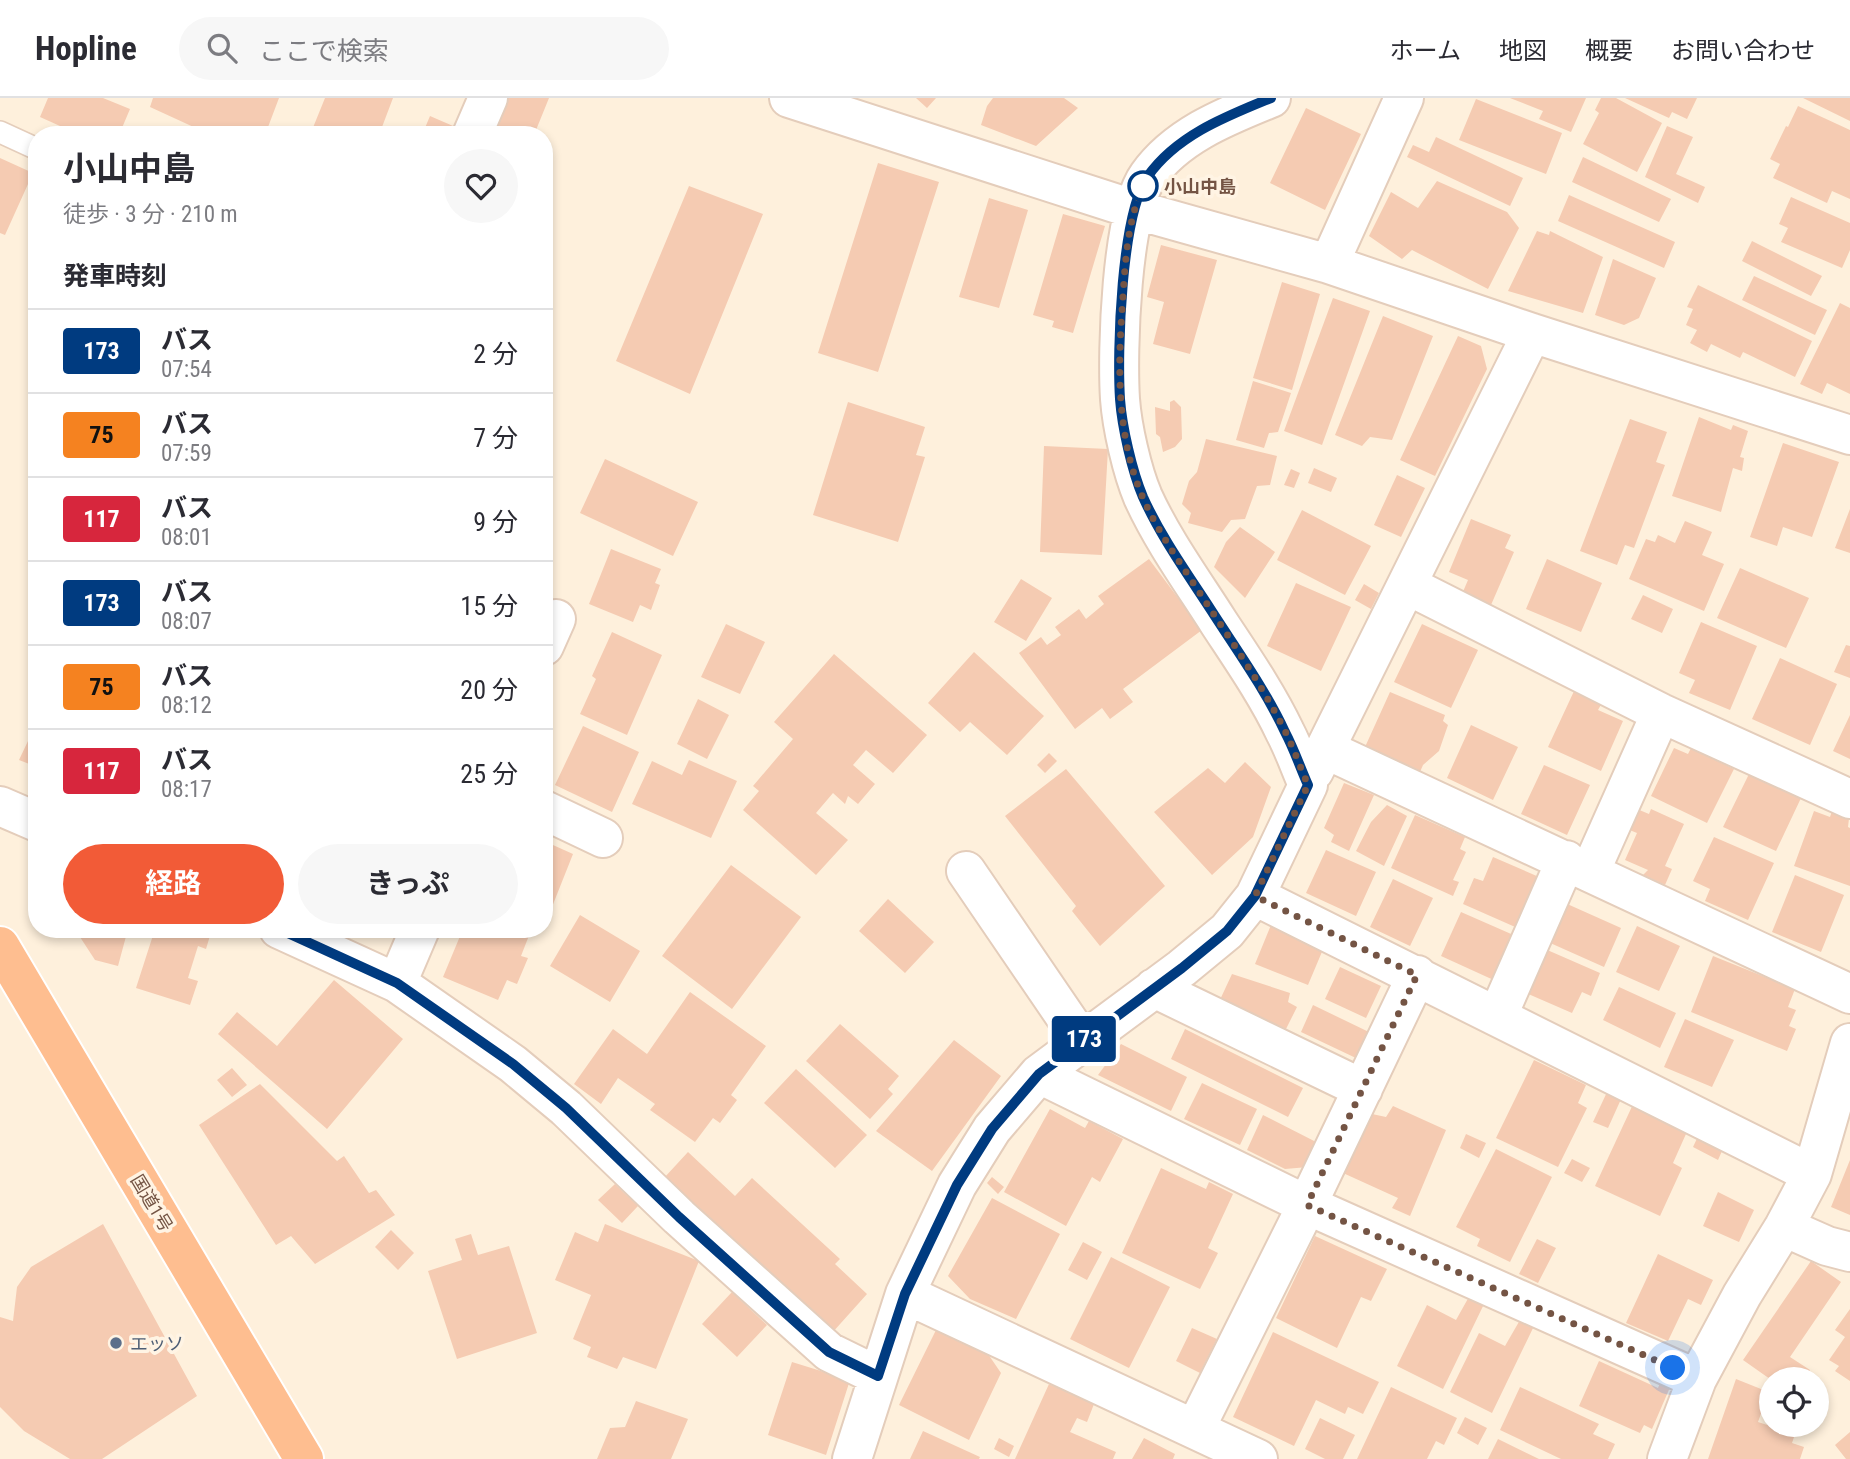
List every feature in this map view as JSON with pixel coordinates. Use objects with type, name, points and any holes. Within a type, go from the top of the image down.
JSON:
[{"type":"highway","name":"国道1号","points":[[0,946],[303,1459]]},
{"type":"street","points":[[476,126],[488,98]]},
{"type":"street","points":[[1271,98],[1224,117],[1187,140],[1165,157],[1147,177],[1133,209],[1126,257],[1120,401],[1134,473],[1143,498],[1168,544],[1285,731],[1308,785]]},
{"type":"street","points":[[1329,264],[1404,98]]},
{"type":"street","points":[[814,102],[1133,209],[1329,264],[1532,333],[1850,435]]},
{"type":"street","points":[[852,1459],[905,1294],[957,1185],[992,1129],[1039,1074],[1182,968],[1227,931],[1255,896],[1532,333]]},
{"type":"street","points":[[1407,585],[1661,713],[1850,799]]},
{"type":"street","points":[[1498,1016],[1661,713]]},
{"type":"street","points":[[1325,749],[1850,994]]},
{"type":"street","points":[[0,806],[28,818]]},
{"type":"street","points":[[553,814],[603,838]]},
{"type":"street","points":[[965,871],[1083,1041]]},
{"type":"street","points":[[1255,896],[1812,1174]]},
{"type":"street","points":[[299,938],[397,983],[486,1044],[566,1108],[679,1217],[829,1352],[878,1376]]},
{"type":"street","points":[[397,983],[416,938]]},
{"type":"street","points":[[1195,1429],[1307,1205],[1417,975]]},
{"type":"street","points":[[1154,988],[1363,1089]]},
{"type":"street","points":[[1667,1459],[1697,1379],[1812,1174],[1850,1043]]},
{"type":"street","points":[[1039,1074],[1307,1205],[1697,1379]]},
{"type":"street","points":[[1784,1227],[1827,1246],[1850,1252]]},
{"type":"street","points":[[905,1294],[1258,1459]]},
{"type":"lane","points":[[0,132],[28,145]]},
{"type":"building","points":[[48,98],[103,98],[130,109],[123,126],[60,126],[40,117]]},
{"type":"building","points":[[153,98],[279,98],[268,126],[191,126],[150,107]]},
{"type":"building","points":[[325,98],[393,98],[382,126],[314,126]]},
{"type":"building","points":[[501,98],[549,98],[538,126],[488,126]]},
{"type":"building","points":[[916,98],[936,98],[927,108]]},
{"type":"building","points":[[993,98],[1064,98],[1078,108],[1036,146],[981,125],[987,106]]},
{"type":"building","points":[[1510,98],[1586,98],[1571,132],[1539,119],[1543,111]]},
{"type":"building","points":[[1601,98],[1616,98],[1662,123],[1637,172],[1583,144],[1599,113],[1595,110]]},
{"type":"building","points":[[1625,98],[1697,98],[1687,119],[1672,112],[1669,118]]},
{"type":"building","points":[[1803,98],[1850,98],[1850,121]]},
{"type":"building","points":[[1476,99],[1562,133],[1546,174],[1459,140]]},
{"type":"building","points":[[1798,106],[1850,130],[1850,199],[1832,191],[1827,203],[1773,178],[1780,164],[1770,159]]},
{"type":"building","points":[[1306,108],[1361,134],[1325,210],[1270,183]]},
{"type":"building","points":[[430,116],[453,126],[426,126]]},
{"type":"building","points":[[1667,126],[1693,137],[1676,174],[1705,187],[1698,203],[1645,177]]},
{"type":"building","points":[[1436,137],[1523,178],[1510,206],[1407,157],[1413,145],[1429,152]]},
{"type":"building","points":[[1583,157],[1671,199],[1659,222],[1572,182]]},
{"type":"building","points":[[0,158],[28,171],[28,184],[5,235],[0,233]]},
{"type":"building","points":[[878,163],[939,182],[878,372],[818,353]]},
{"type":"building","points":[[1437,181],[1507,212],[1519,228],[1488,289],[1412,250],[1402,259],[1369,236],[1391,192],[1418,208]]},
{"type":"building","points":[[689,186],[763,214],[690,394],[616,361]]},
{"type":"building","points":[[1569,195],[1675,242],[1664,268],[1558,221]]},
{"type":"building","points":[[1791,197],[1850,223],[1850,250],[1842,268],[1781,242],[1788,228],[1779,224]]},
{"type":"building","points":[[989,198],[1028,210],[999,308],[959,297]]},
{"type":"building","points":[[1063,214],[1105,226],[1073,333],[1052,327],[1054,321],[1033,315]]},
{"type":"building","points":[[1537,231],[1549,235],[1550,231],[1603,257],[1583,313],[1508,291]]},
{"type":"building","points":[[1752,241],[1822,276],[1811,296],[1742,261]]},
{"type":"building","points":[[1161,245],[1217,260],[1190,354],[1153,344],[1164,302],[1147,297]]},
{"type":"building","points":[[1613,259],[1656,278],[1639,318],[1624,325],[1595,315]]},
{"type":"building","points":[[1754,276],[1827,310],[1815,335],[1742,300]]},
{"type":"building","points":[[1282,282],[1320,294],[1292,390],[1253,378]]},
{"type":"building","points":[[1698,285],[1812,341],[1795,377],[1743,352],[1740,358],[1711,344],[1707,352],[1690,343],[1697,330],[1686,325],[1693,309],[1687,307]]},
{"type":"building","points":[[1333,298],[1370,311],[1322,445],[1284,431]]},
{"type":"building","points":[[1840,303],[1850,308],[1850,394],[1827,383],[1822,394],[1800,384]]},
{"type":"building","points":[[1383,316],[1433,336],[1392,440],[1370,437],[1362,446],[1335,435]]},
{"type":"building","points":[[1458,336],[1481,346],[1487,369],[1435,476],[1400,460]]},
{"type":"building","points":[[1253,381],[1291,393],[1278,432],[1269,433],[1264,448],[1236,440]]},
{"type":"building","points":[[1174,400],[1181,407],[1182,439],[1175,447],[1163,452],[1160,437],[1156,434],[1155,407],[1170,411],[1170,402]]},
{"type":"building","points":[[848,402],[925,427],[916,455],[925,457],[898,542],[813,515]]},
{"type":"building","points":[[1699,417],[1731,430],[1733,425],[1748,431],[1740,457],[1744,458],[1742,471],[1733,468],[1721,512],[1672,496]]},
{"type":"building","points":[[1630,419],[1667,432],[1656,462],[1665,465],[1634,548],[1625,545],[1617,565],[1580,551]]},
{"type":"building","points":[[1206,439],[1277,456],[1270,485],[1257,486],[1245,519],[1231,520],[1222,532],[1188,523],[1191,513],[1182,504],[1189,481],[1197,472]]},
{"type":"building","points":[[1783,443],[1839,462],[1812,537],[1783,527],[1777,546],[1750,537]]},
{"type":"building","points":[[1044,446],[1108,449],[1102,555],[1040,552]]},
{"type":"building","points":[[605,459],[698,502],[673,556],[580,513]]},
{"type":"building","points":[[1314,468],[1337,478],[1331,492],[1308,483]]},
{"type":"building","points":[[1291,469],[1300,473],[1294,488],[1284,485]]},
{"type":"building","points":[[1397,475],[1425,488],[1401,537],[1374,525]]},
{"type":"building","points":[[1850,509],[1850,553],[1835,548]]},
{"type":"building","points":[[1302,510],[1371,546],[1345,595],[1277,560]]},
{"type":"building","points":[[1471,519],[1511,535],[1505,548],[1514,552],[1491,605],[1462,594],[1468,580],[1449,572]]},
{"type":"building","points":[[1685,521],[1712,532],[1702,555],[1724,564],[1704,611],[1629,579],[1646,539],[1655,542],[1658,535],[1675,543]]},
{"type":"building","points":[[1240,527],[1275,552],[1245,598],[1214,567],[1226,542]]},
{"type":"building","points":[[611,549],[661,569],[655,583],[660,585],[651,610],[640,605],[633,622],[589,604]]},
{"type":"building","points":[[1149,559],[1202,630],[1123,689],[1133,702],[1110,719],[1102,708],[1075,729],[1019,653],[1041,637],[1047,645],[1061,635],[1055,627],[1079,609],[1086,619],[1104,604],[1098,596]]},
{"type":"building","points":[[1547,559],[1602,583],[1581,632],[1526,609]]},
{"type":"building","points":[[1740,568],[1809,598],[1786,648],[1717,618]]},
{"type":"building","points":[[1021,579],[1052,598],[1026,641],[994,622]]},
{"type":"building","points":[[1296,583],[1351,607],[1321,671],[1267,646]]},
{"type":"building","points":[[1364,584],[1379,593],[1371,609],[1355,600]]},
{"type":"building","points":[[1643,595],[1673,609],[1662,633],[1631,619]]},
{"type":"building","points":[[1701,622],[1757,646],[1730,710],[1689,693],[1695,680],[1679,673]]},
{"type":"building","points":[[726,624],[765,642],[740,694],[701,677]]},
{"type":"building","points":[[1422,624],[1478,650],[1451,708],[1394,682]]},
{"type":"building","points":[[612,632],[662,655],[627,735],[580,714],[596,679],[592,676]]},
{"type":"building","points":[[1846,645],[1850,646],[1850,678],[1834,672]]},
{"type":"building","points":[[974,652],[1044,716],[1007,755],[970,722],[960,732],[928,703]]},
{"type":"building","points":[[834,654],[927,735],[893,773],[866,750],[853,765],[875,784],[858,804],[848,796],[845,804],[833,793],[816,813],[848,840],[816,875],[743,810],[759,791],[753,786],[793,739],[774,722]]},
{"type":"building","points":[[1780,658],[1837,684],[1810,745],[1752,719]]},
{"type":"building","points":[[1575,689],[1603,701],[1598,710],[1623,721],[1601,771],[1548,747]]},
{"type":"building","points":[[1390,692],[1445,715],[1443,721],[1448,725],[1439,751],[1423,765],[1420,772],[1365,747]]},
{"type":"building","points":[[698,699],[729,715],[707,759],[677,744]]},
{"type":"building","points":[[1850,715],[1850,759],[1833,751]]},
{"type":"building","points":[[1471,725],[1518,747],[1493,800],[1447,778]]},
{"type":"building","points":[[583,726],[639,752],[612,812],[555,785]]},
{"type":"building","points":[[28,741],[28,764],[19,760]]},
{"type":"building","points":[[1674,748],[1688,754],[1691,748],[1734,769],[1707,823],[1651,796]]},
{"type":"building","points":[[1049,753],[1057,761],[1045,773],[1037,765]]},
{"type":"building","points":[[689,760],[737,781],[711,838],[632,804],[652,761],[682,775]]},
{"type":"building","points":[[1245,762],[1271,787],[1253,837],[1212,875],[1154,812],[1208,768],[1225,783]]},
{"type":"building","points":[[1544,765],[1590,785],[1567,835],[1521,814]]},
{"type":"building","points":[[1066,769],[1165,886],[1100,946],[1072,911],[1076,906],[1005,816]]},
{"type":"building","points":[[1749,774],[1801,798],[1776,851],[1723,827]]},
{"type":"building","points":[[1344,783],[1374,795],[1349,851],[1331,842],[1334,835],[1324,828]]},
{"type":"building","points":[[1387,805],[1407,816],[1384,866],[1356,851],[1371,822]]},
{"type":"building","points":[[1834,805],[1850,810],[1850,886],[1794,866],[1814,811],[1830,817]]},
{"type":"building","points":[[1637,809],[1649,814],[1651,809],[1684,824],[1665,866],[1672,869],[1665,885],[1643,875],[1648,870],[1625,860],[1637,833],[1627,829]]},
{"type":"building","points":[[1415,815],[1465,837],[1460,849],[1466,852],[1453,880],[1459,882],[1453,896],[1391,868]]},
{"type":"building","points":[[1714,837],[1774,863],[1748,920],[1705,901],[1710,889],[1693,881]]},
{"type":"building","points":[[553,845],[573,854],[553,904]]},
{"type":"building","points":[[1326,850],[1376,872],[1356,916],[1306,893]]},
{"type":"building","points":[[1493,857],[1539,877],[1522,930],[1463,904],[1474,878],[1483,881]]},
{"type":"building","points":[[731,865],[801,917],[732,1009],[662,956]]},
{"type":"building","points":[[1795,875],[1844,895],[1821,952],[1772,932]]},
{"type":"building","points":[[1393,879],[1433,898],[1410,946],[1370,927]]},
{"type":"building","points":[[888,899],[934,942],[905,973],[859,931]]},
{"type":"building","points":[[1565,903],[1621,928],[1604,967],[1548,942]]},
{"type":"building","points":[[1461,912],[1518,937],[1498,982],[1441,956]]},
{"type":"building","points":[[580,915],[640,951],[610,1002],[550,966]]},
{"type":"building","points":[[1271,925],[1324,947],[1308,985],[1255,964]]},
{"type":"building","points":[[1637,926],[1680,946],[1659,991],[1616,972]]},
{"type":"building","points":[[81,938],[126,938],[118,966],[95,960]]},
{"type":"building","points":[[152,938],[209,938],[206,949],[198,946],[188,978],[198,981],[190,1005],[136,988]]},
{"type":"building","points":[[459,938],[528,938],[521,956],[528,958],[517,984],[507,980],[498,1000],[443,977]]},
{"type":"building","points":[[1545,949],[1600,973],[1591,996],[1582,992],[1572,1013],[1526,993]]},
{"type":"building","points":[[1713,956],[1795,989],[1788,1007],[1796,1010],[1789,1026],[1796,1029],[1787,1051],[1691,1012]]},
{"type":"building","points":[[1340,967],[1381,986],[1366,1018],[1325,999]]},
{"type":"building","points":[[1232,974],[1290,993],[1288,1002],[1297,1007],[1284,1033],[1218,1004]]},
{"type":"building","points":[[334,980],[403,1039],[327,1129],[218,1034],[237,1012],[277,1046]]},
{"type":"building","points":[[1619,987],[1676,1013],[1660,1048],[1603,1020]]},
{"type":"building","points":[[690,992],[766,1046],[731,1095],[737,1100],[720,1123],[713,1118],[695,1142],[650,1110],[655,1104],[618,1078],[601,1104],[574,1084],[613,1029],[647,1054]]},
{"type":"building","points":[[1313,1005],[1371,1033],[1358,1059],[1301,1032]]},
{"type":"building","points":[[1685,1019],[1734,1040],[1712,1087],[1664,1067]]},
{"type":"building","points":[[840,1024],[899,1076],[888,1089],[893,1094],[870,1119],[806,1061]]},
{"type":"building","points":[[1185,1029],[1303,1088],[1288,1117],[1171,1059]]},
{"type":"building","points":[[954,1040],[1001,1076],[932,1171],[876,1131]]},
{"type":"building","points":[[1121,1044],[1187,1077],[1171,1111],[1098,1075]]},
{"type":"building","points":[[1534,1060],[1586,1085],[1578,1103],[1587,1108],[1558,1167],[1496,1138]]},
{"type":"building","points":[[232,1068],[247,1085],[232,1097],[217,1080]]},
{"type":"building","points":[[796,1069],[867,1135],[835,1168],[764,1103]]},
{"type":"building","points":[[1202,1083],[1257,1109],[1240,1145],[1184,1119]]},
{"type":"building","points":[[260,1084],[337,1161],[344,1156],[369,1193],[376,1190],[395,1215],[315,1264],[291,1236],[276,1245],[199,1125]]},
{"type":"building","points":[[1608,1090],[1622,1097],[1608,1128],[1593,1122]]},
{"type":"building","points":[[1635,1100],[1690,1125],[1673,1163],[1682,1168],[1660,1216],[1595,1186]]},
{"type":"building","points":[[1393,1106],[1446,1130],[1410,1216],[1392,1208],[1398,1198],[1343,1173],[1372,1114],[1386,1117]]},
{"type":"building","points":[[1050,1109],[1085,1128],[1089,1121],[1123,1139],[1100,1182],[1092,1177],[1066,1226],[1004,1192]]},
{"type":"building","points":[[1263,1115],[1320,1144],[1308,1167],[1285,1169],[1247,1150]]},
{"type":"building","points":[[1701,1130],[1726,1142],[1718,1160],[1693,1147]]},
{"type":"building","points":[[1466,1134],[1486,1143],[1479,1158],[1460,1148]]},
{"type":"building","points":[[1496,1149],[1552,1177],[1510,1262],[1477,1246],[1480,1239],[1456,1227]]},
{"type":"building","points":[[688,1152],[735,1196],[752,1178],[840,1259],[835,1264],[867,1294],[832,1333],[664,1178]]},
{"type":"building","points":[[1572,1159],[1590,1168],[1582,1182],[1564,1173]]},
{"type":"building","points":[[1850,1160],[1850,1215],[1831,1207]]},
{"type":"building","points":[[1161,1168],[1206,1189],[1209,1182],[1233,1194],[1208,1248],[1218,1253],[1200,1289],[1122,1253]]},
{"type":"building","points":[[992,1177],[1004,1187],[998,1194],[987,1183]]},
{"type":"building","points":[[615,1184],[638,1206],[622,1223],[598,1200]]},
{"type":"building","points":[[1718,1192],[1754,1210],[1739,1242],[1703,1226]]},
{"type":"building","points":[[992,1198],[1060,1234],[1016,1319],[970,1299],[948,1276]]},
{"type":"building","points":[[103,1224],[197,1396],[102,1459],[70,1459],[24,1431],[0,1407],[0,1317],[13,1321],[17,1287],[31,1267]]},
{"type":"building","points":[[605,1224],[699,1261],[656,1369],[623,1357],[617,1369],[587,1357],[591,1347],[573,1339],[591,1295],[555,1280],[575,1232],[598,1242]]},
{"type":"building","points":[[391,1230],[414,1253],[398,1270],[375,1247]]},
{"type":"building","points":[[471,1234],[478,1255],[509,1246],[537,1333],[457,1359],[428,1271],[462,1260],[455,1239]]},
{"type":"building","points":[[1315,1236],[1387,1269],[1371,1301],[1361,1297],[1337,1348],[1276,1318]]},
{"type":"building","points":[[1537,1239],[1556,1248],[1538,1283],[1519,1274]]},
{"type":"building","points":[[1083,1242],[1102,1252],[1087,1280],[1068,1270]]},
{"type":"building","points":[[1658,1254],[1713,1280],[1701,1305],[1688,1299],[1668,1341],[1626,1323]]},
{"type":"building","points":[[1111,1257],[1170,1287],[1129,1368],[1070,1339]]},
{"type":"building","points":[[1811,1261],[1841,1282],[1790,1357],[1805,1367],[1759,1367],[1759,1371],[1743,1360]]},
{"type":"building","points":[[732,1292],[767,1325],[737,1357],[702,1324]]},
{"type":"building","points":[[1470,1295],[1485,1302],[1443,1389],[1397,1366],[1427,1305],[1456,1320]]},
{"type":"building","points":[[1850,1309],[1850,1381],[1835,1371],[1839,1366],[1829,1360],[1845,1337],[1835,1330]]},
{"type":"building","points":[[1520,1320],[1534,1326],[1492,1413],[1450,1392],[1479,1333],[1505,1346]]},
{"type":"building","points":[[1192,1328],[1217,1339],[1200,1373],[1176,1361]]},
{"type":"building","points":[[936,1330],[988,1354],[1001,1373],[969,1440],[899,1405]]},
{"type":"building","points":[[1273,1332],[1379,1382],[1363,1414],[1348,1407],[1345,1414],[1316,1400],[1294,1446],[1233,1417]]},
{"type":"building","points":[[1599,1361],[1658,1388],[1661,1381],[1671,1385],[1652,1429],[1644,1425],[1640,1433],[1579,1406]]},
{"type":"building","points":[[792,1362],[850,1380],[826,1455],[768,1435]]},
{"type":"building","points":[[1736,1379],[1759,1388],[1759,1437],[1794,1437],[1792,1443],[1804,1447],[1800,1459],[1708,1459]]},
{"type":"building","points":[[1049,1384],[1094,1404],[1087,1422],[1077,1418],[1070,1432],[1116,1452],[1113,1459],[1015,1459]]},
{"type":"building","points":[[1391,1387],[1457,1418],[1444,1445],[1436,1441],[1427,1459],[1357,1459]]},
{"type":"building","points":[[1520,1387],[1599,1424],[1593,1434],[1615,1444],[1608,1459],[1561,1459],[1500,1430]]},
{"type":"building","points":[[636,1401],[688,1419],[671,1459],[597,1459],[610,1428],[625,1427]]},
{"type":"building","points":[[1465,1417],[1487,1428],[1478,1445],[1457,1433]]},
{"type":"building","points":[[1320,1418],[1355,1435],[1343,1459],[1325,1459],[1305,1449]]},
{"type":"building","points":[[923,1431],[980,1457],[910,1459]]},
{"type":"building","points":[[1850,1432],[1850,1459],[1846,1459],[1835,1445]]},
{"type":"building","points":[[999,1438],[1014,1446],[1009,1457],[994,1449]]},
{"type":"building","points":[[1144,1438],[1175,1454],[1173,1459],[1132,1459]]},
{"type":"building","points":[[1498,1439],[1539,1459],[1488,1459]]},
{"type":"bus line","name":"173","points":[[299,938],[397,983],[513,1064],[566,1108],[679,1217],[829,1352],[878,1376],[905,1294],[957,1185],[992,1129],[1039,1074],[1182,968],[1227,931],[1255,896],[1308,785],[1285,731],[1168,544],[1143,498],[1134,473],[1120,401],[1120,345],[1127,244],[1133,209],[1147,177],[1165,157],[1187,140],[1224,117],[1271,98]]},
{"type":"place","name":"小山中島","points":[[1143,186]]},
{"type":"place","name":"エッソ","points":[[116,1343]]},
{"type":"route","points":[[1143,186],[1133,209],[1127,244],[1120,345],[1120,401],[1134,473],[1143,498],[1168,544],[1285,731],[1308,785],[1255,896],[1417,975],[1307,1205],[1673,1368]]}]
